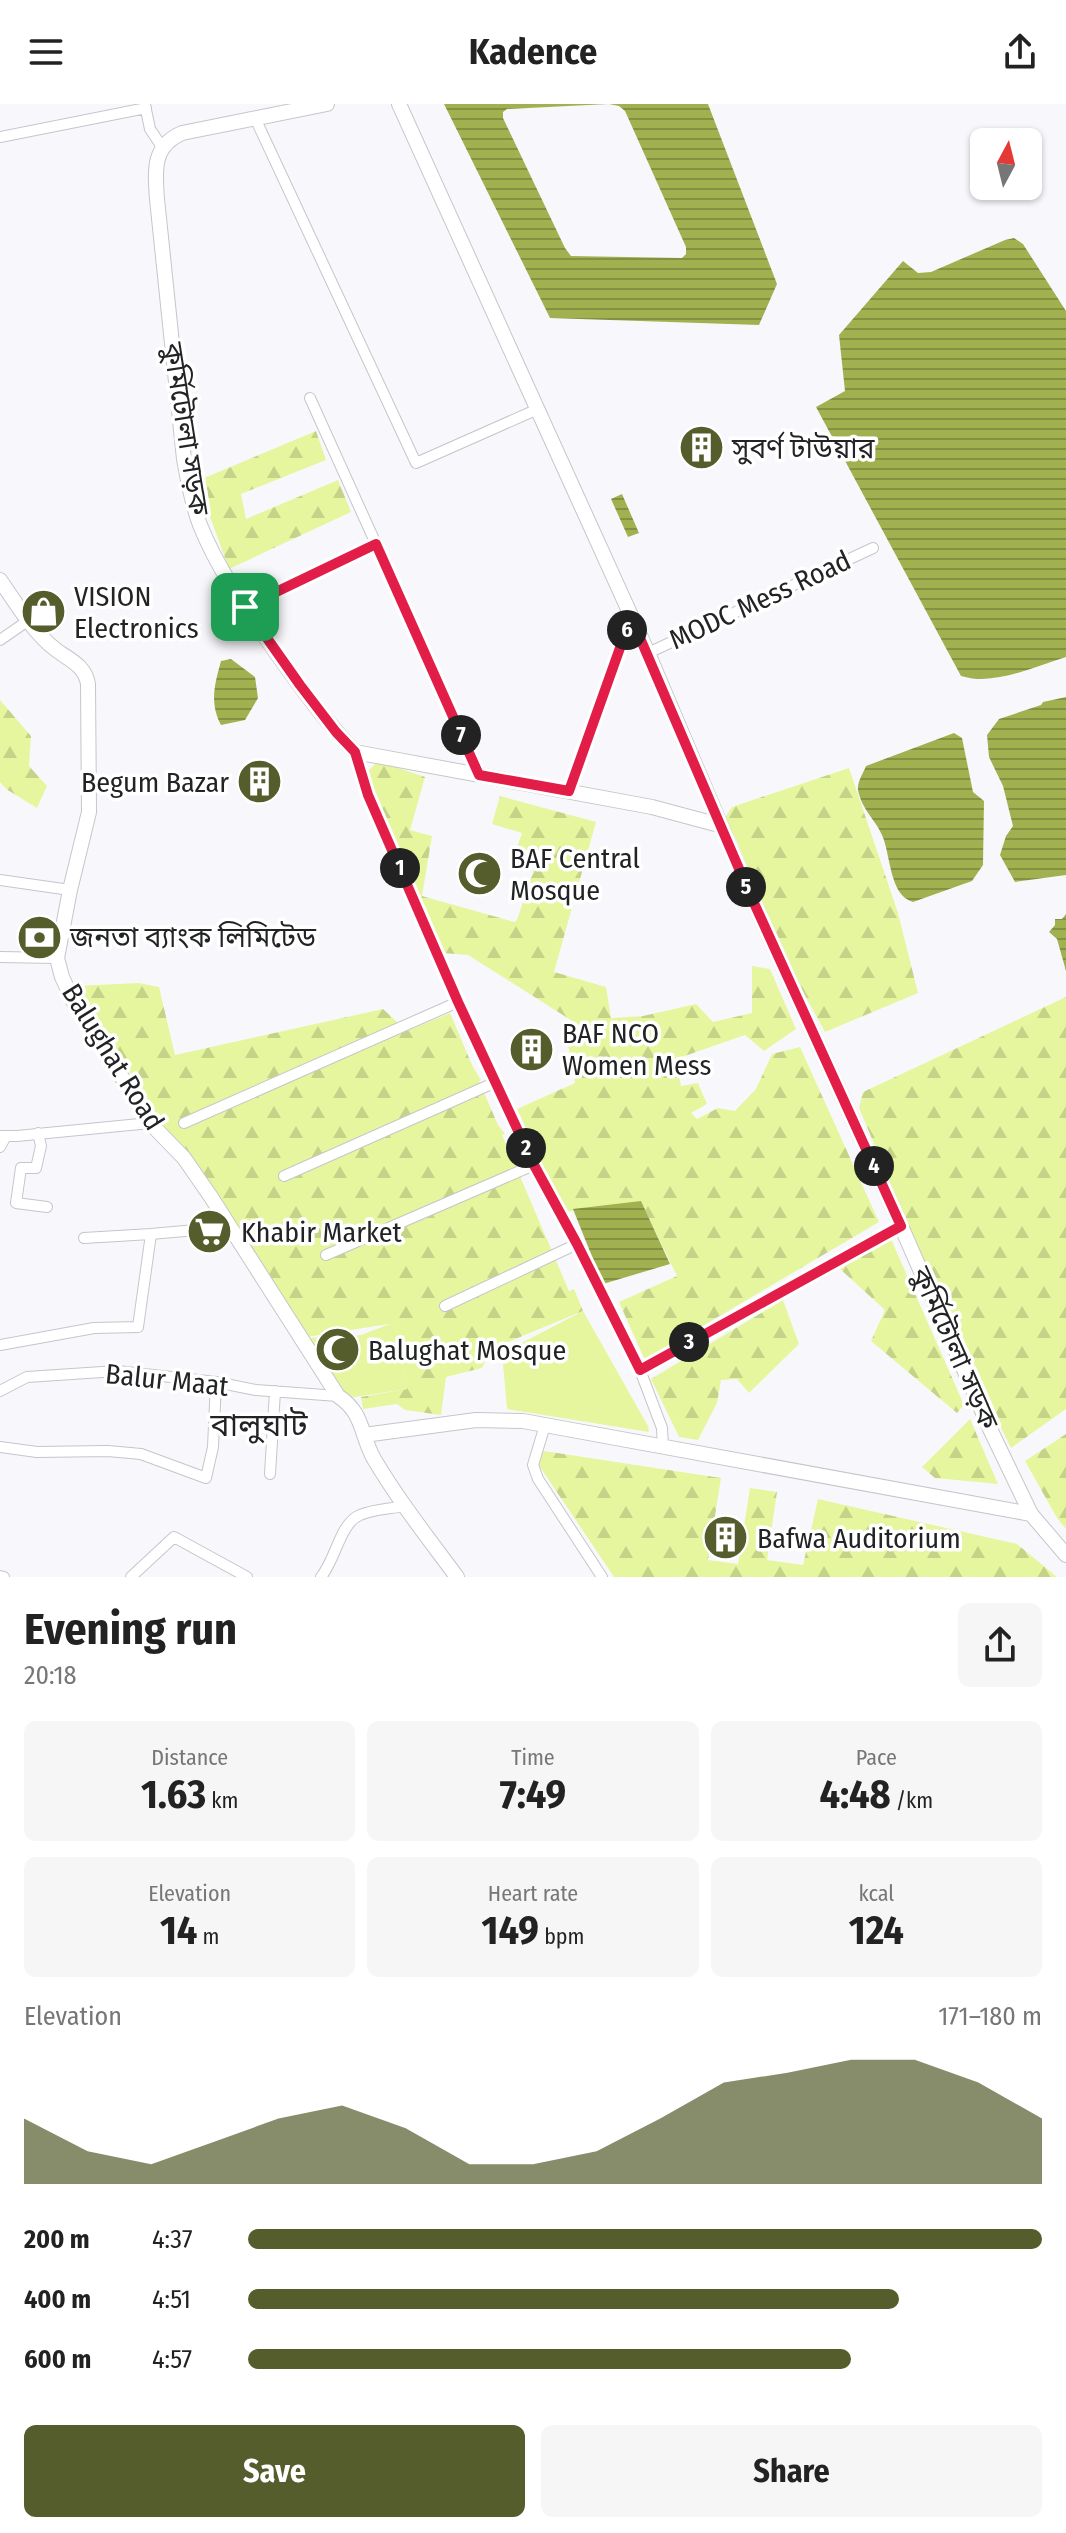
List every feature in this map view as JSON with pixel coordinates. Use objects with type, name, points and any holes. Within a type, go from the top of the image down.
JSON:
[{"type":"street","points":[[0,137],[145,106],[150,129],[162,147],[182,133],[327,104]]},
{"type":"street","name":"কুর্মিটোলা সড়ক","points":[[399,104],[648,653],[719,825],[991,1431],[1031,1514],[1066,1555]]},
{"type":"street","points":[[255,118],[416,463],[538,409]]},
{"type":"street","name":"কুর্মিটোলা সড়ক","points":[[162,147],[157,159],[156,178],[171,342],[191,496],[212,552],[245,607],[309,697],[355,752]]},
{"type":"street","points":[[310,398],[479,775]]},
{"type":"street","points":[[245,607],[376,544]]},
{"type":"street","name":"MODC Mess Road","points":[[648,653],[873,548]]},
{"type":"street","name":"Balughat Road","points":[[2,588],[53,648],[77,664],[87,677],[89,812],[57,958],[62,977],[75,1005],[150,1123],[184,1158],[338,1396],[355,1410],[373,1456],[404,1506],[457,1577]]},
{"type":"street","points":[[569,791],[631,617]]},
{"type":"street","points":[[0,640],[29,620]]},
{"type":"street","points":[[663,1447],[662,1428],[640,1370],[534,1165],[458,1002],[368,795],[355,752],[652,807],[719,825]]},
{"type":"street","points":[[0,880],[70,890]]},
{"type":"street","points":[[0,957],[57,958]]},
{"type":"street","points":[[184,1123],[458,1002]]},
{"type":"street","points":[[284,1176],[496,1082]]},
{"type":"street","points":[[0,1147],[3,1136],[150,1123]]},
{"type":"street","points":[[38,1133],[41,1146],[36,1168],[21,1168],[16,1203],[47,1207]]},
{"type":"street","points":[[326,1255],[534,1165]]},
{"type":"street","points":[[640,1370],[901,1226]]},
{"type":"street","points":[[84,1238],[229,1227]]},
{"type":"street","points":[[0,1345],[103,1327],[139,1326],[151,1234]]},
{"type":"street","points":[[445,1306],[577,1244]]},
{"type":"street","name":"Balur Maat","points":[[0,1391],[27,1377],[117,1371],[216,1382],[256,1390],[338,1396]]},
{"type":"street","points":[[0,1447],[37,1452],[141,1454],[206,1478],[213,1447],[216,1382]]},
{"type":"street","points":[[270,1474],[275,1391]]},
{"type":"street","points":[[364,1435],[476,1420],[523,1421],[1031,1514]]},
{"type":"street","points":[[545,1425],[533,1465],[538,1479],[602,1577]]},
{"type":"street","points":[[321,1577],[339,1547],[346,1524],[359,1515],[404,1506]]},
{"type":"street","points":[[131,1577],[174,1537],[247,1577]]},
{"type":"green space","points":[[316,431],[326,460],[241,494],[246,519],[338,480],[351,512],[229,569],[197,481]]},
{"type":"green space","points":[[0,700],[31,736],[29,766],[47,786],[37,808],[0,782]]},
{"type":"green space","points":[[378,761],[425,777],[410,830],[432,836],[422,896],[514,922],[539,854],[517,847],[522,833],[492,824],[500,796],[596,822],[554,972],[606,987],[611,1018],[643,1016],[696,1004],[713,1022],[752,1013],[752,966],[770,969],[796,1029],[764,1051],[745,1035],[676,1059],[681,1086],[698,1083],[707,1104],[691,1113],[697,1119],[718,1108],[735,1111],[756,1089],[772,1054],[800,1047],[879,1222],[645,1360],[619,1302],[677,1276],[641,1202],[564,1212],[517,1109],[575,1083],[567,1039],[585,1029],[468,955],[443,953],[364,775]]},
{"type":"green space","points":[[849,768],[898,913],[918,993],[825,1032],[784,957],[736,839],[724,819],[732,807]]},
{"type":"green space","points":[[139,983],[159,987],[175,1055],[383,1009],[407,1031],[450,1013],[498,1125],[505,1134],[502,1135],[508,1149],[512,1148],[519,1165],[516,1167],[569,1291],[574,1289],[583,1311],[491,1349],[482,1368],[446,1377],[441,1415],[405,1410],[397,1404],[363,1409],[361,1397],[407,1389],[395,1323],[301,1338],[74,986]]},
{"type":"green space","points":[[1066,997],[1066,1409],[1011,1448],[946,1316],[859,1108],[863,1092]]},
{"type":"green space","points":[[891,1239],[964,1405],[957,1413],[871,1341],[885,1310],[840,1269]]},
{"type":"green space","points":[[783,1300],[799,1344],[749,1393],[737,1379],[721,1380],[717,1403],[698,1440],[679,1437],[651,1379]]},
{"type":"green space","points":[[583,1311],[649,1432],[507,1409],[502,1353]]},
{"type":"green space","points":[[395,1322],[407,1389],[348,1398],[309,1338],[361,1335]]},
{"type":"green space","points":[[970,1419],[998,1484],[935,1478],[922,1467]]},
{"type":"green space","points":[[1066,1434],[1066,1529],[1025,1461]]},
{"type":"green space","points":[[544,1451],[721,1478],[708,1560],[738,1564],[750,1488],[777,1492],[767,1560],[803,1565],[818,1499],[1017,1544],[1057,1577],[614,1577],[536,1461]]},
{"type":"shaded area","points":[[444,104],[609,104],[708,104],[777,284],[759,325],[550,318]],"holes":[[[619,106],[625,111],[686,247],[682,258],[571,256],[503,118],[503,112],[507,109]]]},
{"type":"shaded area","points":[[1014,238],[1023,244],[1066,311],[1066,657],[1014,674],[987,679],[961,676],[816,407],[845,391],[839,335],[903,261],[918,273],[931,272]]},
{"type":"shaded area","points":[[622,494],[639,533],[628,537],[611,499]]},
{"type":"shaded area","points":[[231,659],[255,677],[258,698],[245,720],[221,725],[215,709],[215,685],[221,661]]},
{"type":"shaded area","points":[[1066,697],[1066,875],[1015,882],[1000,855],[1013,826],[1003,786],[989,757],[987,735],[999,719],[1043,702]]},
{"type":"shaded area","points":[[954,733],[962,738],[973,792],[984,801],[983,865],[972,881],[913,902],[905,898],[895,883],[885,843],[862,803],[858,784],[866,766]]},
{"type":"shaded area","points":[[1066,914],[1066,971],[1057,939],[1049,932],[1055,925],[1055,919],[1062,919]]},
{"type":"shaded area","points":[[641,1201],[670,1264],[603,1284],[573,1209]]},
{"type":"place","name":"সুবর্ণ টাউয়ার","points":[[701,448]]},
{"type":"place","name":"VISION Electronics","points":[[43,612]]},
{"type":"place","name":"Begum Bazar","points":[[260,782]]},
{"type":"place","name":"BAF Central Mosque","points":[[479,874]]},
{"type":"place","name":"জনতা ব্যাংক লিমিটেড","points":[[39,937]]},
{"type":"place","name":"BAF NCO Women Mess","points":[[531,1049]]},
{"type":"place","name":"Khabir Market","points":[[210,1232]]},
{"type":"place","name":"Balughat Mosque","points":[[337,1350]]},
{"type":"place","name":"Bafwa Auditorium","points":[[726,1538]]},
{"type":"district","name":"বালুঘাট","points":[[259,1425]]},
{"type":"route","points":[[376,544],[479,775],[569,791],[631,617],[719,825],[901,1226],[640,1370],[534,1165],[458,1002],[368,795],[355,752],[300,685],[245,607],[376,544]]}]
